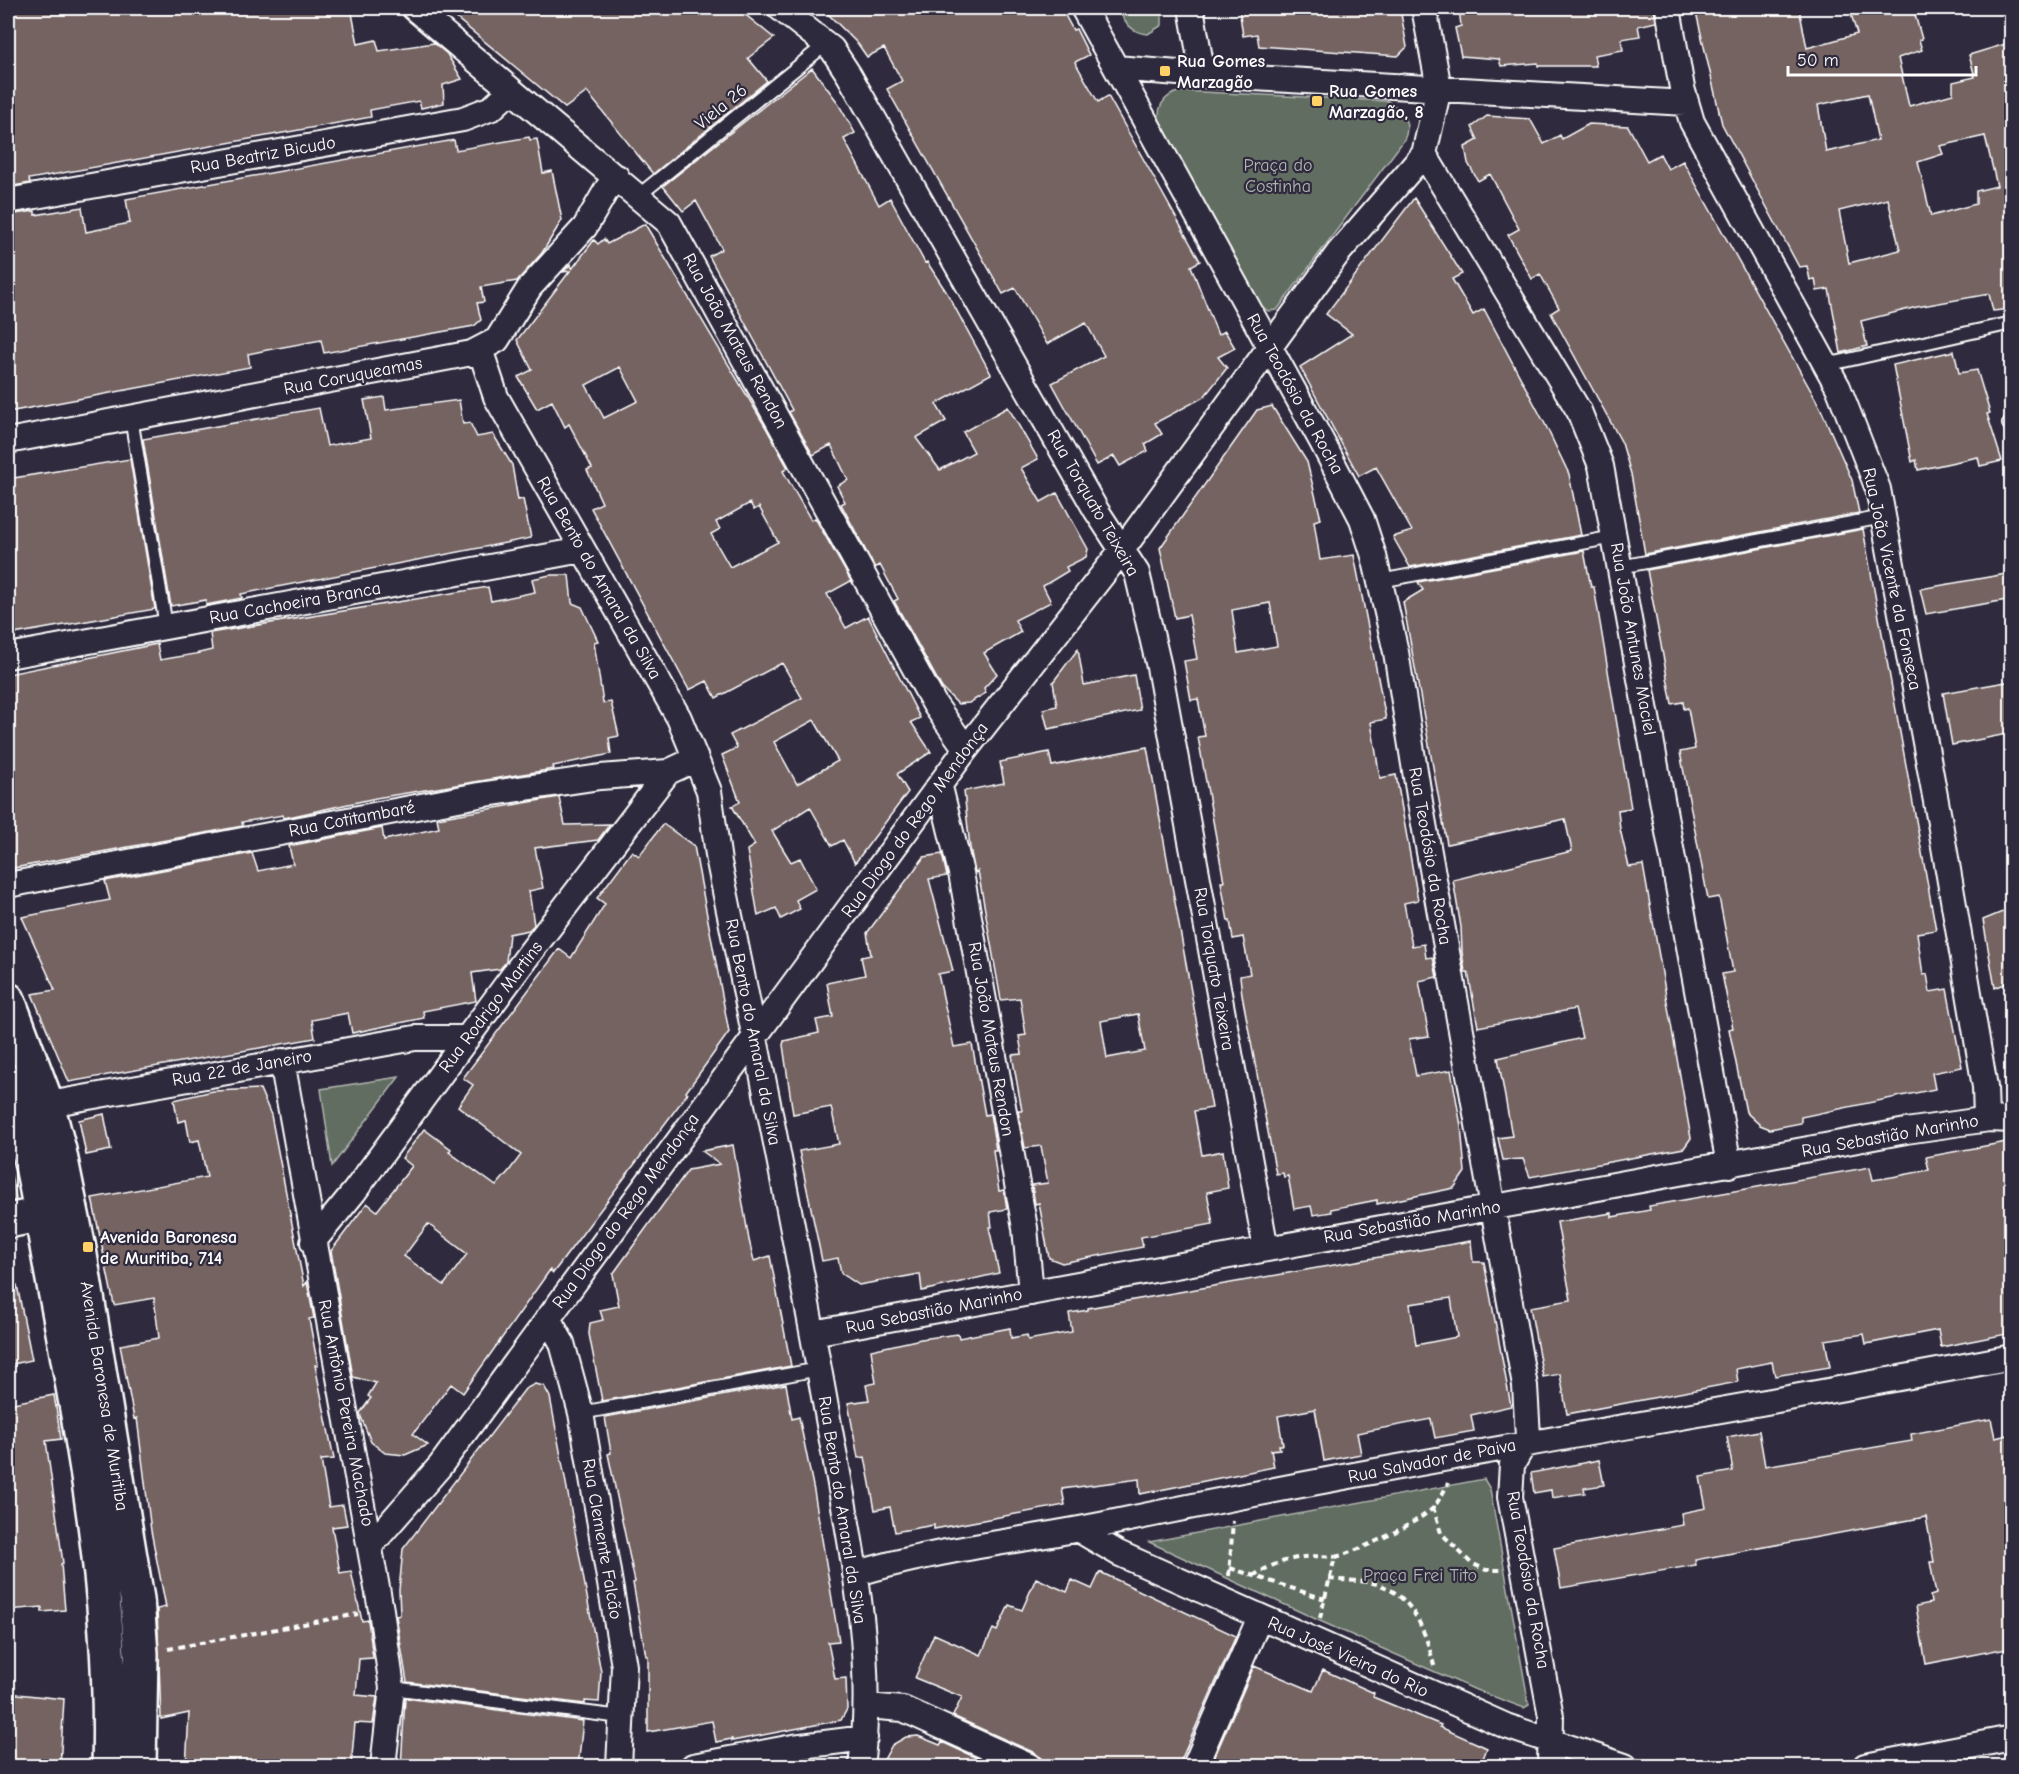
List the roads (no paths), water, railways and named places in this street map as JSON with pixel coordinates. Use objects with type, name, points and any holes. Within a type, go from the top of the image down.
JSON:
[{"type":"main road","name":"Avenida Baronesa de Muritiba","points":[[8,1000],[24,1099],[55,1212],[135,1587],[141,1654],[139,1767]]},
{"type":"main road","name":"Avenida Baronesa de Muritiba","points":[[55,1212],[106,1604],[109,1767]]},
{"type":"main road","points":[[8,1221],[55,1212]]},
{"type":"street","name":"Rua João Mateus Rendon","points":[[414,8],[669,223],[935,705],[966,749]]},
{"type":"street","name":"Rua Torquato Teixeira","points":[[780,8],[832,49],[849,75],[1096,510],[1137,573],[1159,667],[1266,1249]]},
{"type":"street","name":"Rua Teodósio da Rocha","points":[[1083,8],[1362,519],[1380,581],[1396,652],[1525,1386],[1528,1437],[1512,1465],[1510,1497],[1551,1716],[1550,1767]]},
{"type":"street","points":[[1191,8],[1203,75]]},
{"type":"street","points":[[1424,8],[1439,88]]},
{"type":"street","name":"Rua João Vicente da Fonseca","points":[[1668,8],[1686,103],[1692,122],[1826,365],[1869,463],[1883,517],[1942,835],[1985,1088],[1986,1119]]},
{"type":"street","points":[[1116,68],[1686,103]]},
{"type":"street","name":"Rua Diogo do Rego Mendonça","points":[[370,1545],[440,1466],[966,749],[1122,550],[1271,350],[1339,252],[1424,154],[1439,88]]},
{"type":"street","name":"Rua Beatriz Bicudo","points":[[8,201],[463,119],[492,108],[510,91]]},
{"type":"street","name":"Rua João Antunes Maciel","points":[[1424,154],[1579,411],[1601,466],[1729,1165]]},
{"type":"street","name":"Rua Coruqueamas","points":[[8,441],[460,356],[480,349],[497,340],[530,287],[585,227],[607,189],[617,177]]},
{"type":"street","name":"Rua Bento do Amaral da Silva","points":[[480,349],[496,397],[679,718],[709,791],[719,862],[813,1333],[855,1574],[866,1706],[861,1767]]},
{"type":"street","name":"Rua Cachoeira Branca","points":[[8,656],[582,550]]},
{"type":"street","name":"Rua Cotitambaré","points":[[8,885],[479,795],[600,777],[668,772],[696,759]]},
{"type":"street","name":"Rua Rodrigo Martins","points":[[313,1242],[354,1192],[668,772]]},
{"type":"street","name":"Rua João Mateus Rendon","points":[[940,787],[961,873],[1025,1228],[1031,1293]]},
{"type":"street","name":"Rua 22 de Janeiro","points":[[24,1099],[282,1061],[415,1038],[467,1038]]},
{"type":"street","name":"Rua Antônio Pereira Machado","points":[[282,1061],[381,1610],[392,1688],[383,1767]]},
{"type":"street","name":"Rua Sebastião Marinho","points":[[813,1333],[1905,1131],[1986,1119],[2012,1120]]},
{"type":"street","name":"Rua Clemente Falcão","points":[[548,1318],[562,1343],[581,1413],[624,1666],[619,1767]]},
{"type":"street","name":"Rua Salvador de Paiva","points":[[855,1574],[894,1562],[1041,1534],[1079,1530],[1237,1496],[2012,1357]]},
{"type":"street","name":"Rua José Vieira do Rio","points":[[1079,1530],[1118,1553],[1506,1726],[1625,1767]]},
{"type":"street","points":[[1195,1767],[1260,1617]]},
{"type":"street","points":[[866,1706],[903,1709],[1029,1767]]},
{"type":"street","points":[[693,1767],[793,1747],[865,1738]]},
{"type":"street","points":[[1865,1767],[2011,1743]]},
{"type":"lane","name":"Viela 26","points":[[638,196],[826,44]]},
{"type":"lane","points":[[1826,365],[2012,323]]},
{"type":"lane","points":[[131,418],[166,626]]},
{"type":"lane","points":[[1620,567],[1883,517]]},
{"type":"lane","points":[[1380,581],[1614,537]]},
{"type":"lane","points":[[581,1413],[819,1369]]},
{"type":"lane","points":[[392,1688],[621,1717]]},
{"type":"place","name":"Rua Gomes Marzagão","points":[[1165,71]]},
{"type":"place","name":"Rua Gomes Marzagão, 8","points":[[1317,101]]},
{"type":"place","name":"Avenida Baronesa de Muritiba, 714","points":[[88,1247]]},
{"type":"park label","name":"Praça do Costinha","points":[[1278,175]]},
{"type":"park label","name":"Praça Frei Tito","points":[[1420,1575]]}]
